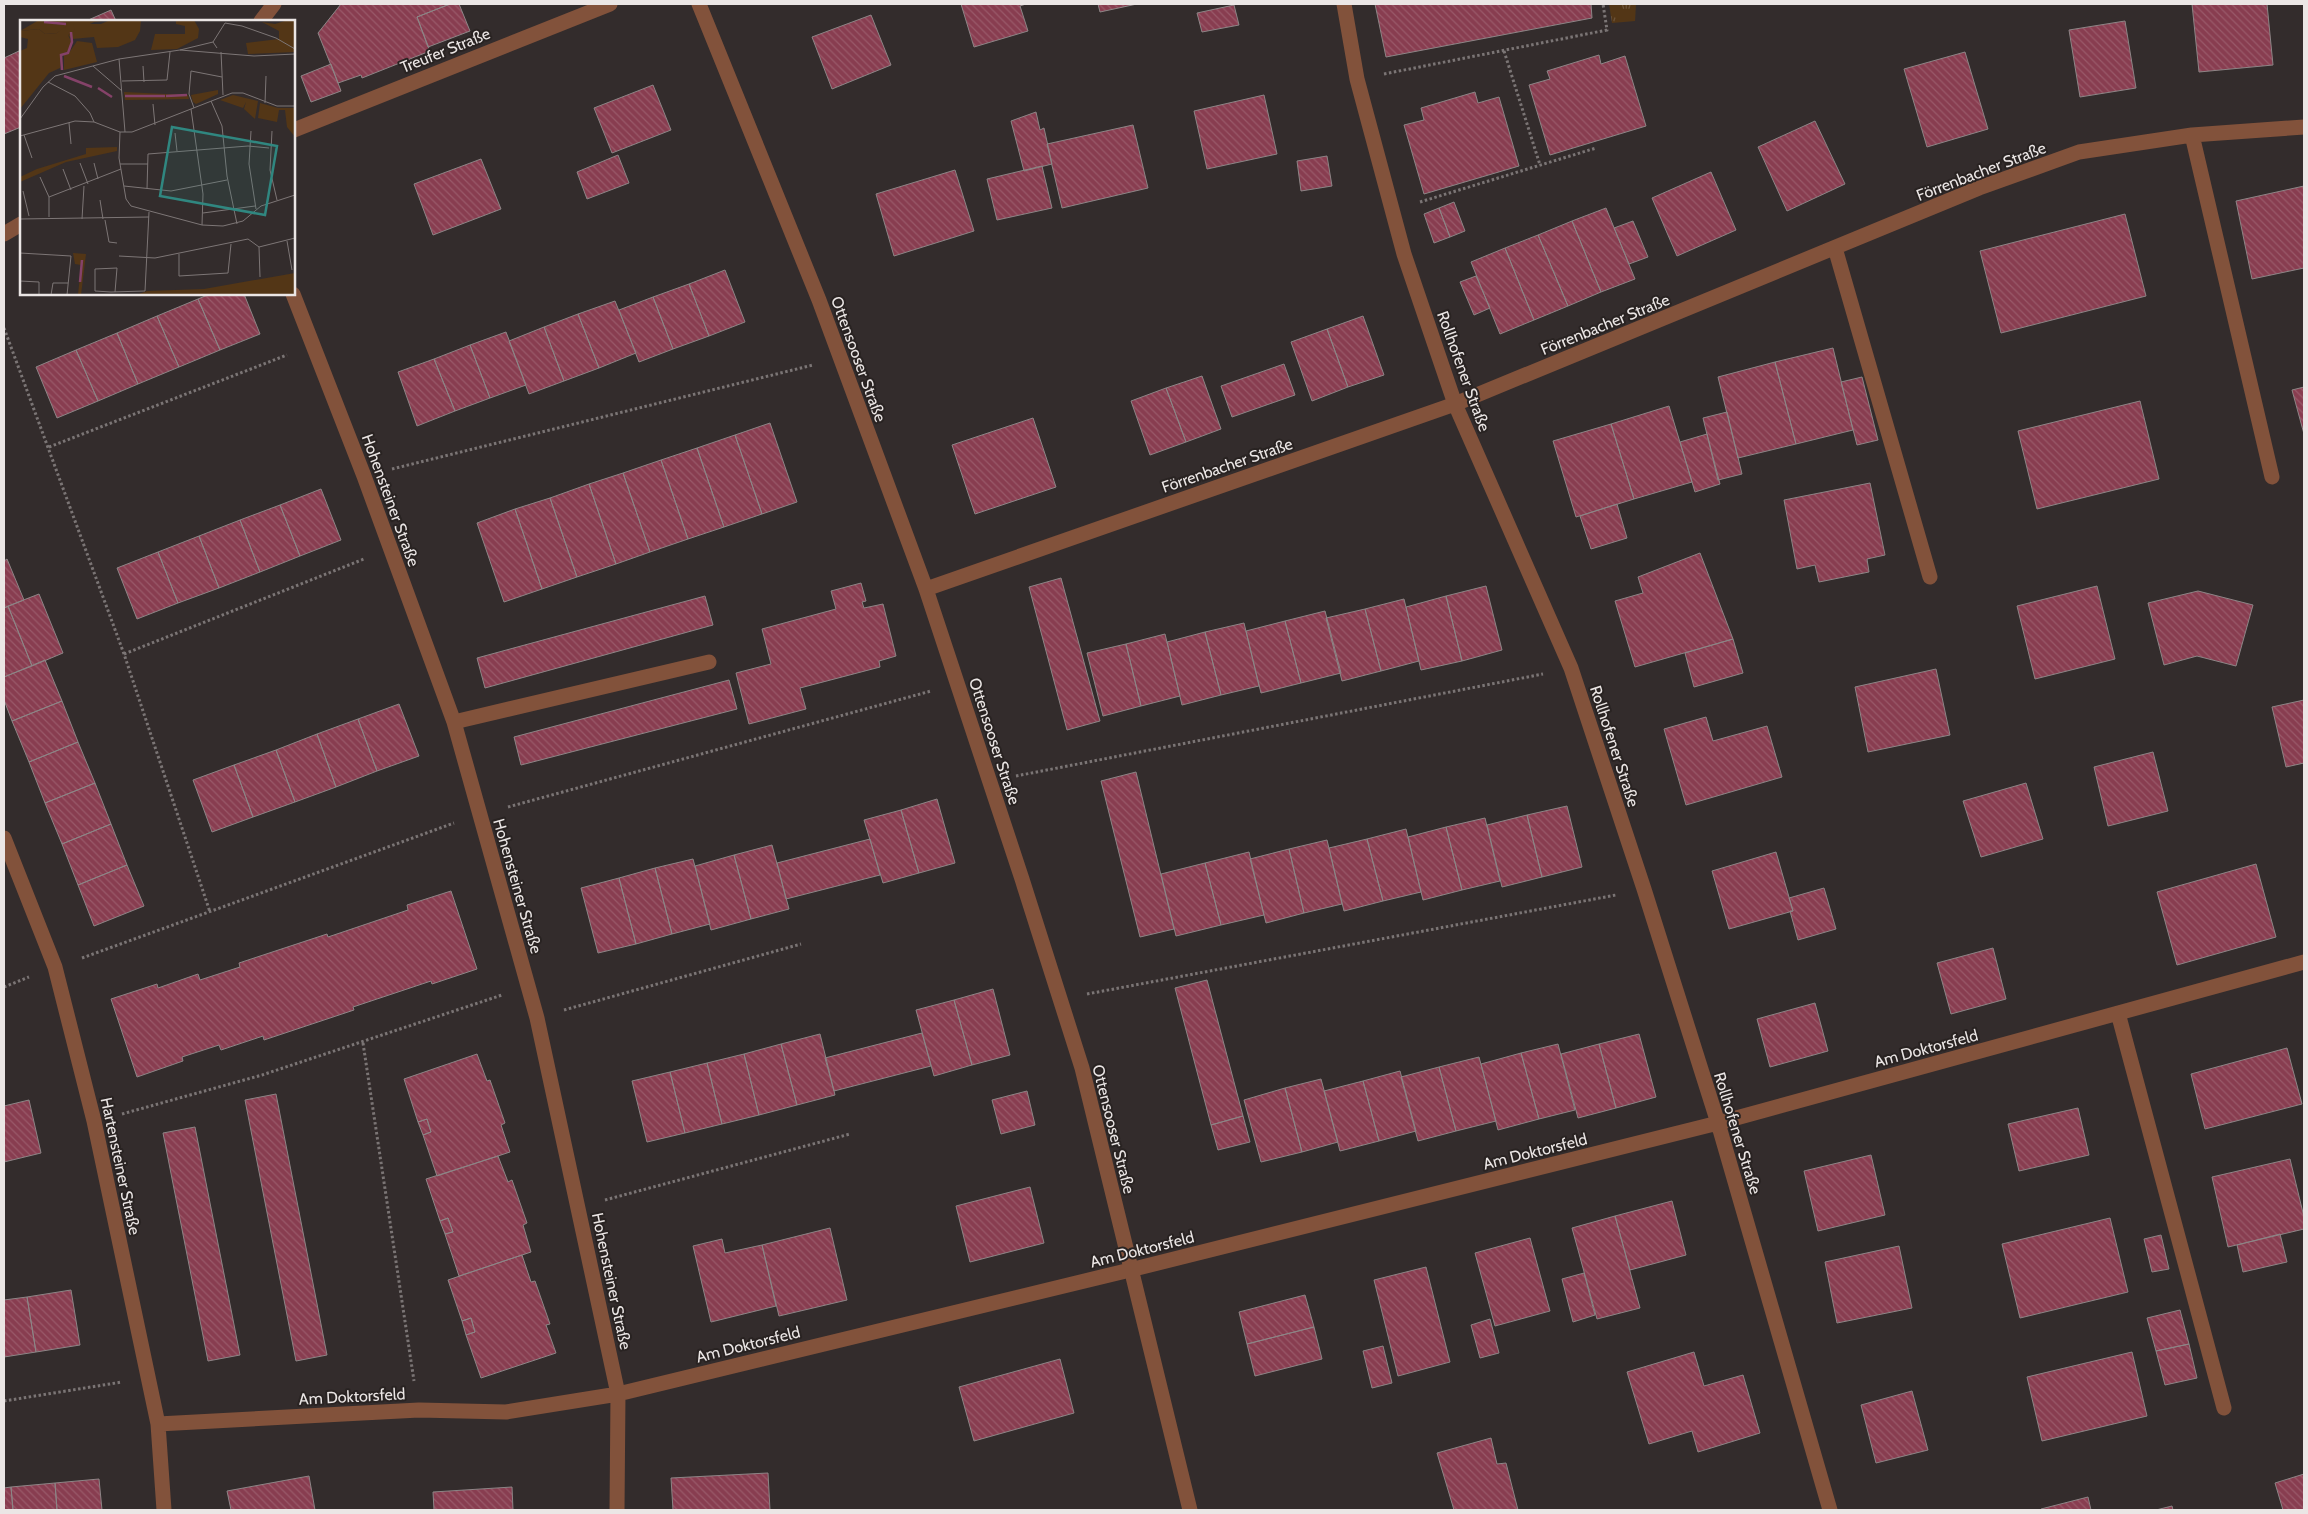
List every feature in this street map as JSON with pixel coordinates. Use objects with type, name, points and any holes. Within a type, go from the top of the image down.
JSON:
[{"type":"street","points":[[262,20],[274,4]]},
{"type":"street","name":"Treufer Straße","points":[[295,130],[610,4]]},
{"type":"street","name":"Ottensooser Straße","points":[[699,4],[840,359],[926,589],[990,781],[1082,1068],[1190,1510]]},
{"type":"street","name":"Rollhofener Straße","points":[[1344,4],[1356,79],[1391,211],[1455,404],[1571,668],[1718,1123],[1830,1510]]},
{"type":"street","name":"Förrenbacher Straße","points":[[926,589],[1455,404],[1979,188],[2079,152],[2192,134],[2304,127]]},
{"type":"street","points":[[2192,134],[2272,477]]},
{"type":"street","points":[[4,234],[20,225]]},
{"type":"street","points":[[1836,248],[1930,577]]},
{"type":"street","name":"Hohensteiner Straße","points":[[293,295],[364,476],[454,722],[537,1018],[618,1394],[617,1510]]},
{"type":"street","points":[[454,722],[709,662]]},
{"type":"street","name":"Hartensteiner Straße","points":[[4,838],[55,967],[94,1121],[158,1424],[164,1510]]},
{"type":"street","name":"Am Doktorsfeld","points":[[158,1424],[419,1410],[506,1412],[618,1394],[1130,1270],[1718,1123],[2304,962]]},
{"type":"street","points":[[2118,1013],[2224,1408]]},
{"type":"path","points":[[1356,79],[1607,30],[1603,4]]},
{"type":"path","points":[[1504,51],[1540,165]]},
{"type":"path","points":[[1391,211],[1596,148]]},
{"type":"path","points":[[4,328],[124,654],[210,912]]},
{"type":"path","points":[[49,447],[313,344]]},
{"type":"path","points":[[364,476],[662,401],[840,359]]},
{"type":"path","points":[[124,654],[390,548]]},
{"type":"path","points":[[990,781],[1571,668]]},
{"type":"path","points":[[55,967],[479,814],[958,684]]},
{"type":"path","points":[[1060,999],[1644,890]]},
{"type":"path","points":[[537,1018],[801,944]]},
{"type":"path","points":[[94,1121],[262,1076],[528,986]]},
{"type":"path","points":[[363,1043],[419,1410]]},
{"type":"path","points":[[578,1207],[850,1134]]},
{"type":"path","points":[[4,1401],[149,1377]]},
{"type":"green space","points":[[1609,4],[1636,4],[1635,21],[1612,23]]},
{"type":"building","points":[[341,4],[450,4],[417,17],[430,51],[362,78],[361,75],[338,83],[318,33]]},
{"type":"building","points":[[450,4],[459,4],[470,31],[428,47],[417,17]]},
{"type":"building","points":[[961,4],[1026,4],[1020,6],[1028,31],[974,47]]},
{"type":"building","points":[[1098,4],[1137,4],[1100,12]]},
{"type":"building","points":[[1375,4],[1591,4],[1592,18],[1386,57]]},
{"type":"building","points":[[2192,4],[2267,4],[2273,65],[2199,72]]},
{"type":"building","points":[[1234,5],[1239,25],[1202,32],[1197,13]]},
{"type":"building","points":[[111,10],[116,20],[88,20]]},
{"type":"building","points":[[871,15],[891,65],[832,89],[812,37]]},
{"type":"building","points":[[2125,21],[2136,88],[2080,97],[2069,30]]},
{"type":"building","points":[[19,51],[20,53],[20,127],[4,134],[4,58]]},
{"type":"building","points":[[1965,52],[1988,129],[1927,147],[1904,69]]},
{"type":"building","points":[[1599,55],[1601,64],[1625,56],[1646,126],[1550,155],[1529,85],[1550,79],[1547,71]]},
{"type":"building","points":[[331,64],[341,91],[311,102],[301,76]]},
{"type":"building","points":[[653,85],[671,130],[612,153],[594,108]]},
{"type":"building","points":[[1475,92],[1478,103],[1499,97],[1519,166],[1424,194],[1404,125],[1424,120],[1421,108]]},
{"type":"building","points":[[1264,95],[1277,154],[1207,169],[1194,111]]},
{"type":"building","points":[[1036,112],[1040,130],[1044,128],[1052,164],[1024,171],[1011,121]]},
{"type":"building","points":[[1815,121],[1845,184],[1787,211],[1758,147]]},
{"type":"building","points":[[1133,125],[1148,188],[1062,208],[1047,144]]},
{"type":"building","points":[[618,155],[629,183],[587,199],[577,172]]},
{"type":"building","points":[[1327,156],[1332,186],[1301,191],[1297,161]]},
{"type":"building","points":[[481,159],[501,209],[433,235],[414,184]]},
{"type":"building","points":[[1042,166],[1052,208],[997,220],[987,179]]},
{"type":"building","points":[[955,170],[974,231],[894,256],[876,194]]},
{"type":"building","points":[[1711,172],[1736,230],[1677,256],[1652,198]]},
{"type":"building","points":[[2304,186],[2304,268],[2252,279],[2236,201]]},
{"type":"building","points":[[1454,202],[1465,231],[1450,237],[1439,208]]},
{"type":"building","points":[[1439,208],[1450,237],[1434,243],[1424,214]]},
{"type":"building","points":[[1606,208],[1635,279],[1601,292],[1572,221]]},
{"type":"building","points":[[2125,214],[2146,296],[2001,333],[1980,251]]},
{"type":"building","points":[[1572,221],[1601,292],[1568,306],[1538,235]]},
{"type":"building","points":[[1633,221],[1648,257],[1629,264],[1614,228]]},
{"type":"building","points":[[1538,235],[1568,306],[1534,320],[1505,248]]},
{"type":"building","points":[[1505,248],[1534,320],[1500,334],[1471,262]]},
{"type":"building","points":[[725,270],[745,322],[709,336],[689,284]]},
{"type":"building","points":[[1476,276],[1490,308],[1474,315],[1460,282]]},
{"type":"building","points":[[689,284],[709,336],[673,349],[653,297]]},
{"type":"building","points":[[208,295],[244,295],[260,334],[220,350],[198,299]]},
{"type":"building","points":[[653,297],[673,349],[639,362],[619,310]]},
{"type":"building","points":[[198,299],[220,350],[179,367],[157,316]]},
{"type":"building","points":[[615,301],[636,353],[599,368],[578,314]]},
{"type":"building","points":[[578,314],[599,368],[564,381],[544,327]]},
{"type":"building","points":[[157,316],[179,367],[138,384],[117,333]]},
{"type":"building","points":[[1363,316],[1384,375],[1348,387],[1327,329]]},
{"type":"building","points":[[544,327],[564,381],[529,394],[509,341]]},
{"type":"building","points":[[1327,329],[1348,387],[1312,401],[1291,342]]},
{"type":"building","points":[[506,332],[526,385],[490,398],[470,345]]},
{"type":"building","points":[[117,333],[138,384],[98,401],[76,350]]},
{"type":"building","points":[[470,345],[490,398],[455,411],[434,359]]},
{"type":"building","points":[[1833,348],[1853,430],[1796,444],[1775,362]]},
{"type":"building","points":[[76,350],[98,401],[57,418],[36,367]]},
{"type":"building","points":[[434,359],[455,411],[417,426],[398,372]]},
{"type":"building","points":[[1775,362],[1796,444],[1738,458],[1718,377]]},
{"type":"building","points":[[1284,364],[1295,395],[1232,417],[1221,386]]},
{"type":"building","points":[[1202,376],[1221,429],[1186,442],[1166,388]]},
{"type":"building","points":[[1862,377],[1878,440],[1857,445],[1841,382]]},
{"type":"building","points":[[2304,387],[2304,434],[2292,390]]},
{"type":"building","points":[[1166,388],[1186,442],[1150,455],[1131,401]]},
{"type":"building","points":[[2140,401],[2159,479],[2037,509],[2018,431]]},
{"type":"building","points":[[1669,406],[1692,482],[1634,499],[1611,424]]},
{"type":"building","points":[[1727,412],[1742,474],[1718,480],[1703,418]]},
{"type":"building","points":[[1033,418],[1056,487],[975,514],[952,445]]},
{"type":"building","points":[[770,423],[797,502],[762,514],[735,435]]},
{"type":"building","points":[[1611,424],[1634,499],[1576,517],[1553,441]]},
{"type":"building","points":[[1707,434],[1720,484],[1695,492],[1680,442]]},
{"type":"building","points":[[735,435],[762,514],[724,527],[697,448]]},
{"type":"building","points":[[697,448],[724,527],[688,539],[661,460]]},
{"type":"building","points":[[661,460],[688,539],[650,552],[623,473]]},
{"type":"building","points":[[623,473],[650,552],[616,564],[589,484]]},
{"type":"building","points":[[1870,483],[1885,555],[1867,559],[1869,572],[1819,582],[1815,565],[1797,569],[1784,500]]},
{"type":"building","points":[[589,484],[616,564],[577,577],[550,498]]},
{"type":"building","points":[[321,489],[341,540],[300,556],[280,505]]},
{"type":"building","points":[[550,498],[577,577],[542,589],[515,509]]},
{"type":"building","points":[[1617,504],[1627,538],[1591,549],[1580,516]]},
{"type":"building","points":[[280,505],[300,556],[260,572],[240,520]]},
{"type":"building","points":[[515,509],[542,589],[504,602],[477,523]]},
{"type":"building","points":[[240,520],[260,572],[219,588],[199,536]]},
{"type":"building","points":[[199,536],[219,588],[178,603],[158,552]]},
{"type":"building","points":[[158,552],[178,603],[137,619],[117,568]]},
{"type":"building","points":[[1700,553],[1733,639],[1635,667],[1615,601],[1643,593],[1638,577]]},
{"type":"building","points":[[7,559],[24,600],[4,608],[4,561]]},
{"type":"building","points":[[1061,578],[1100,721],[1067,730],[1029,587]]},
{"type":"building","points":[[861,583],[866,601],[862,602],[864,608],[883,604],[896,656],[879,661],[880,667],[800,688],[806,709],[749,724],[736,673],[771,664],[762,629],[836,609],[831,591]]},
{"type":"building","points":[[1486,586],[1502,650],[1462,661],[1446,596]]},
{"type":"building","points":[[2097,586],[2115,659],[2035,679],[2017,606]]},
{"type":"building","points":[[2198,591],[2253,605],[2236,666],[2197,656],[2164,665],[2148,603]]},
{"type":"building","points":[[39,594],[63,653],[32,666],[8,606]]},
{"type":"building","points":[[705,596],[713,625],[485,688],[477,658]]},
{"type":"building","points":[[1446,596],[1462,661],[1421,670],[1406,607]]},
{"type":"building","points":[[1404,599],[1419,661],[1381,671],[1365,609]]},
{"type":"building","points":[[8,606],[32,666],[4,677],[4,608]]},
{"type":"building","points":[[1365,609],[1381,671],[1342,681],[1326,618]]},
{"type":"building","points":[[1325,611],[1341,673],[1301,683],[1285,621]]},
{"type":"building","points":[[1285,621],[1301,683],[1261,693],[1246,631]]},
{"type":"building","points":[[1244,623],[1259,686],[1221,695],[1205,632]]},
{"type":"building","points":[[1205,632],[1221,695],[1182,705],[1167,642]]},
{"type":"building","points":[[1165,634],[1180,696],[1141,706],[1126,644]]},
{"type":"building","points":[[1733,639],[1743,673],[1694,687],[1685,653]]},
{"type":"building","points":[[1126,644],[1141,706],[1103,716],[1087,653]]},
{"type":"building","points":[[45,660],[62,701],[12,721],[4,700],[4,677]]},
{"type":"building","points":[[1936,669],[1950,735],[1868,752],[1855,687]]},
{"type":"building","points":[[729,680],[737,709],[521,765],[514,737]]},
{"type":"building","points":[[2304,700],[2304,763],[2286,767],[2272,707]]},
{"type":"building","points":[[62,701],[78,742],[29,762],[12,721]]},
{"type":"building","points":[[399,704],[419,756],[377,771],[358,719]]},
{"type":"building","points":[[1706,717],[1713,741],[1767,726],[1782,777],[1686,805],[1664,729]]},
{"type":"building","points":[[358,719],[377,771],[336,787],[317,734]]},
{"type":"building","points":[[317,734],[336,787],[295,802],[276,750]]},
{"type":"building","points":[[78,742],[95,783],[45,803],[29,762]]},
{"type":"building","points":[[276,750],[295,802],[253,817],[234,765]]},
{"type":"building","points":[[2153,752],[2168,811],[2108,826],[2094,767]]},
{"type":"building","points":[[234,765],[253,817],[212,832],[193,780]]},
{"type":"building","points":[[1136,772],[1174,929],[1140,937],[1101,781]]},
{"type":"building","points":[[95,783],[111,824],[62,844],[45,803]]},
{"type":"building","points":[[2026,783],[2043,839],[1981,857],[1963,801]]},
{"type":"building","points":[[937,799],[955,863],[919,873],[901,810]]},
{"type":"building","points":[[1567,806],[1582,867],[1542,877],[1527,815]]},
{"type":"building","points":[[901,810],[919,873],[883,883],[864,820]]},
{"type":"building","points":[[1527,815],[1542,877],[1502,887],[1487,825]]},
{"type":"building","points":[[1485,818],[1500,881],[1462,890],[1446,827]]},
{"type":"building","points":[[111,824],[127,865],[78,885],[62,844]]},
{"type":"building","points":[[1446,827],[1462,890],[1423,900],[1408,837]]},
{"type":"building","points":[[1406,829],[1421,892],[1383,901],[1367,839]]},
{"type":"building","points":[[870,839],[880,875],[786,899],[777,863]]},
{"type":"building","points":[[1367,839],[1383,901],[1344,911],[1329,848]]},
{"type":"building","points":[[1327,840],[1342,904],[1304,913],[1289,849]]},
{"type":"building","points":[[772,845],[789,909],[751,919],[734,855]]},
{"type":"building","points":[[1289,849],[1304,913],[1266,923],[1250,859]]},
{"type":"building","points":[[1249,852],[1264,915],[1221,925],[1205,863]]},
{"type":"building","points":[[1776,852],[1793,911],[1729,929],[1712,871]]},
{"type":"building","points":[[734,855],[751,919],[711,930],[695,866]]},
{"type":"building","points":[[693,859],[710,924],[672,934],[655,868]]},
{"type":"building","points":[[1205,863],[1221,925],[1176,936],[1161,874]]},
{"type":"building","points":[[2256,864],[2276,937],[2177,965],[2157,892]]},
{"type":"building","points":[[127,865],[144,906],[94,926],[78,885]]},
{"type":"building","points":[[655,868],[672,934],[636,944],[619,878]]},
{"type":"building","points":[[619,878],[636,944],[598,953],[581,888]]},
{"type":"building","points":[[1824,888],[1836,929],[1798,940],[1790,911],[1793,911],[1789,898]]},
{"type":"building","points":[[451,891],[477,969],[432,984],[431,981],[353,1007],[354,1010],[264,1040],[263,1036],[221,1050],[219,1045],[182,1057],[183,1061],[137,1077],[111,999],[157,984],[158,988],[198,974],[200,980],[240,967],[239,963],[327,934],[328,937],[408,910],[407,905]]},
{"type":"building","points":[[1993,948],[2006,999],[1951,1014],[1937,963]]},
{"type":"building","points":[[1207,980],[1243,1116],[1211,1125],[1175,988]]},
{"type":"building","points":[[993,989],[1010,1055],[972,1065],[954,1000]]},
{"type":"building","points":[[954,1000],[972,1065],[934,1076],[916,1010]]},
{"type":"building","points":[[1815,1003],[1828,1051],[1770,1067],[1757,1019]]},
{"type":"building","points":[[922,1033],[931,1066],[834,1091],[825,1058]]},
{"type":"building","points":[[820,1034],[835,1095],[797,1105],[781,1044]]},
{"type":"building","points":[[1639,1034],[1656,1097],[1616,1108],[1599,1044]]},
{"type":"building","points":[[781,1044],[797,1105],[759,1115],[744,1054]]},
{"type":"building","points":[[1558,1044],[1575,1110],[1539,1119],[1521,1053]]},
{"type":"building","points":[[1599,1044],[1616,1108],[1578,1118],[1561,1054]]},
{"type":"building","points":[[2287,1048],[2302,1104],[2205,1129],[2191,1074]]},
{"type":"building","points":[[1521,1053],[1539,1119],[1498,1130],[1481,1064]]},
{"type":"building","points":[[477,1054],[487,1081],[490,1080],[505,1123],[501,1125],[510,1152],[437,1176],[423,1135],[431,1132],[427,1119],[418,1122],[404,1079]]},
{"type":"building","points":[[744,1054],[759,1115],[722,1124],[707,1063]]},
{"type":"building","points":[[1479,1057],[1496,1121],[1456,1131],[1439,1067]]},
{"type":"building","points":[[707,1063],[722,1124],[685,1133],[670,1072]]},
{"type":"building","points":[[1439,1067],[1456,1131],[1418,1141],[1401,1077]]},
{"type":"building","points":[[1400,1071],[1416,1131],[1379,1141],[1363,1081]]},
{"type":"building","points":[[670,1072],[685,1133],[647,1142],[632,1081]]},
{"type":"building","points":[[1321,1079],[1338,1142],[1302,1152],[1285,1088]]},
{"type":"building","points":[[1363,1081],[1379,1141],[1340,1151],[1324,1091]]},
{"type":"building","points":[[1285,1088],[1302,1152],[1261,1162],[1244,1100]]},
{"type":"building","points":[[1027,1091],[1035,1125],[1001,1134],[992,1100]]},
{"type":"building","points":[[276,1094],[327,1355],[296,1361],[245,1100]]},
{"type":"building","points":[[29,1100],[41,1153],[4,1162],[4,1106]]},
{"type":"building","points":[[2078,1108],[2089,1155],[2019,1171],[2008,1124]]},
{"type":"building","points":[[1243,1116],[1250,1142],[1218,1150],[1211,1125]]},
{"type":"building","points":[[427,1119],[431,1132],[423,1135],[418,1122]]},
{"type":"building","points":[[195,1127],[240,1355],[208,1361],[163,1133]]},
{"type":"building","points":[[1871,1155],[1885,1215],[1818,1231],[1804,1171]]},
{"type":"building","points":[[498,1156],[508,1182],[512,1180],[527,1223],[523,1225],[531,1252],[459,1276],[445,1234],[453,1232],[448,1218],[440,1221],[426,1179]]},
{"type":"building","points":[[2290,1159],[2304,1217],[2304,1229],[2228,1247],[2212,1177]]},
{"type":"building","points":[[1030,1187],[1044,1243],[970,1262],[956,1206]]},
{"type":"building","points":[[1672,1201],[1686,1255],[1630,1270],[1615,1216]]},
{"type":"building","points":[[1615,1216],[1640,1308],[1597,1319],[1572,1228]]},
{"type":"building","points":[[448,1218],[453,1232],[445,1234],[440,1221]]},
{"type":"building","points":[[2110,1218],[2128,1292],[2020,1318],[2002,1244]]},
{"type":"building","points":[[830,1228],[847,1300],[779,1316],[762,1245]]},
{"type":"building","points":[[2280,1234],[2287,1262],[2243,1272],[2237,1245]]},
{"type":"building","points":[[2161,1235],[2169,1269],[2152,1272],[2144,1239]]},
{"type":"building","points":[[1530,1238],[1550,1311],[1495,1326],[1475,1253]]},
{"type":"building","points":[[722,1239],[725,1253],[762,1245],[776,1306],[711,1322],[693,1246]]},
{"type":"building","points":[[1899,1246],[1912,1308],[1837,1323],[1825,1262]]},
{"type":"building","points":[[522,1255],[531,1282],[535,1281],[550,1324],[546,1325],[556,1353],[481,1378],[466,1335],[475,1332],[471,1318],[462,1321],[448,1280]]},
{"type":"building","points":[[1426,1267],[1450,1362],[1398,1376],[1374,1280]]},
{"type":"building","points":[[1584,1273],[1595,1315],[1573,1322],[1562,1279]]},
{"type":"building","points":[[71,1290],[80,1345],[36,1352],[27,1297]]},
{"type":"building","points":[[1305,1295],[1314,1327],[1247,1344],[1239,1312]]},
{"type":"building","points":[[27,1297],[36,1352],[4,1357],[4,1300]]},
{"type":"building","points":[[2180,1310],[2189,1344],[2156,1351],[2147,1318]]},
{"type":"building","points":[[471,1318],[475,1332],[466,1335],[462,1321]]},
{"type":"building","points":[[1490,1319],[1499,1353],[1480,1358],[1471,1325]]},
{"type":"building","points":[[1314,1327],[1322,1359],[1255,1376],[1247,1344]]},
{"type":"building","points":[[2189,1344],[2197,1378],[2165,1385],[2156,1351]]},
{"type":"building","points":[[1383,1346],[1392,1383],[1372,1388],[1363,1351]]},
{"type":"building","points":[[1694,1352],[1704,1386],[1743,1375],[1760,1433],[1698,1452],[1692,1431],[1649,1444],[1627,1372]]},
{"type":"building","points":[[2132,1352],[2147,1416],[2042,1441],[2027,1377]]},
{"type":"building","points":[[1060,1359],[1074,1413],[974,1441],[959,1387]]},
{"type":"building","points":[[1912,1391],[1928,1450],[1876,1463],[1861,1405]]},
{"type":"building","points":[[1491,1438],[1497,1464],[1506,1463],[1518,1510],[1454,1510],[1437,1453]]},
{"type":"building","points":[[768,1473],[770,1510],[673,1510],[671,1478]]},
{"type":"building","points":[[2304,1474],[2304,1510],[2283,1510],[2275,1483]]},
{"type":"building","points":[[309,1476],[315,1510],[231,1510],[227,1491]]},
{"type":"building","points":[[99,1479],[102,1510],[57,1510],[55,1483]]},
{"type":"building","points":[[55,1483],[57,1510],[13,1510],[11,1487]]},
{"type":"building","points":[[11,1487],[13,1510],[4,1510],[4,1488]]},
{"type":"building","points":[[512,1487],[513,1510],[434,1510],[433,1492]]},
{"type":"building","points":[[2088,1497],[2091,1510],[2041,1510],[2041,1509]]},
{"type":"building","points":[[2172,1506],[2173,1510],[2156,1510]]}]
